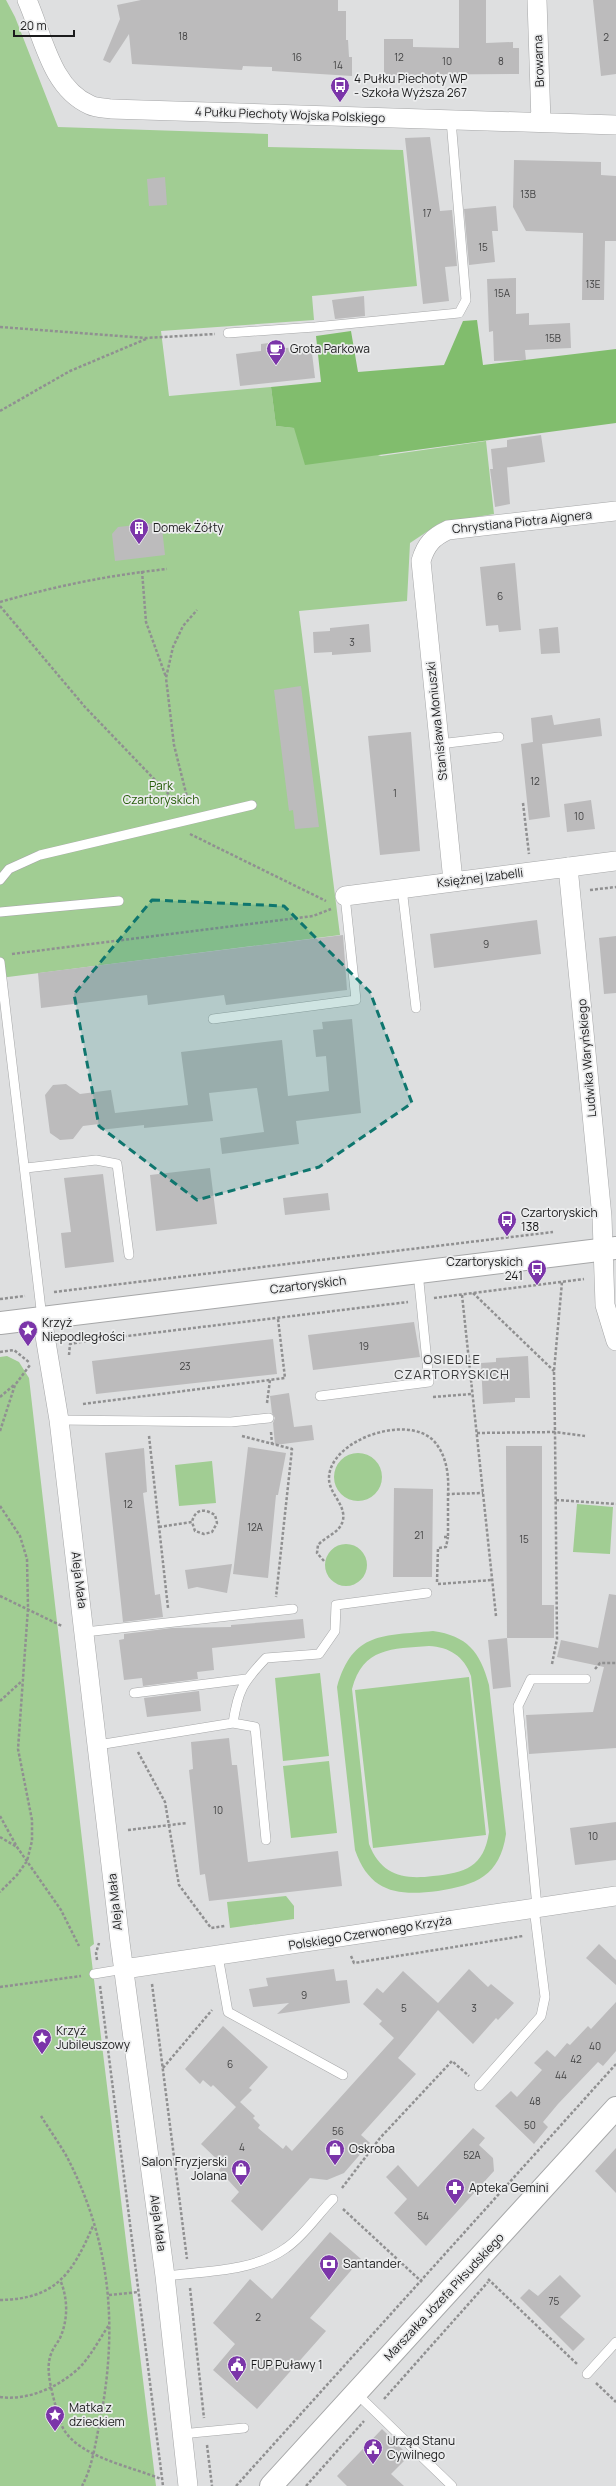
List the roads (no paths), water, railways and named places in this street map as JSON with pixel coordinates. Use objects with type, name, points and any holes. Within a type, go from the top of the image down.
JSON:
[{"type":"main road","name":"Czartoryskich","points":[[0,1323],[609,1248]]},
{"type":"main road","name":"Marszałka Józefa Piłsudskiego","points":[[271,2486],[616,2108]]},
{"type":"street","name":"4 Pułku Piechoty Wojska Polskiego","points":[[27,0],[57,74],[74,96],[91,106],[111,109],[616,125]]},
{"type":"street","name":"Browarna","points":[[537,0],[541,122]]},
{"type":"street","name":"Chrystiana Piotra Aignera","points":[[421,561],[425,547],[435,536],[448,530],[616,511]]},
{"type":"street","name":"Stanisława Moniuszki","points":[[421,561],[453,881]]},
{"type":"street","name":"Księżnej Izabelli","points":[[345,896],[616,861]]},
{"type":"street","name":"Ludwika Waryńskiego","points":[[568,867],[602,1218],[609,1248],[605,1305],[616,1341]]},
{"type":"street","name":"Aleja Mała","points":[[42,1318],[59,1420],[124,1969],[165,2276],[181,2434],[188,2486]]},
{"type":"street","name":"Polskiego Czerwonego Krzyża","points":[[124,1969],[616,1896]]},
{"type":"lane","points":[[228,333],[315,327],[459,313],[466,300],[452,120]]},
{"type":"lane","points":[[439,744],[499,736]]},
{"type":"lane","points":[[0,880],[9,869],[40,855],[252,805]]},
{"type":"lane","points":[[402,888],[416,1008]]},
{"type":"lane","points":[[213,1019],[356,1000],[345,896]]},
{"type":"lane","points":[[0,912],[119,901]]},
{"type":"lane","points":[[0,962],[41,1293],[42,1318]]},
{"type":"lane","points":[[26,1168],[96,1160],[117,1164],[129,1255]]},
{"type":"lane","points":[[320,1396],[429,1382],[418,1272]]},
{"type":"lane","points":[[59,1420],[209,1422],[269,1418]]},
{"type":"lane","points":[[233,1723],[237,1699],[246,1679],[266,1658],[319,1654],[336,1632],[336,1604],[427,1594]]},
{"type":"lane","points":[[85,1632],[293,1609]]},
{"type":"lane","points":[[134,1692],[246,1679]]},
{"type":"lane","points":[[479,2086],[541,2016],[545,1997],[518,1706],[531,1679],[586,1679]]},
{"type":"lane","points":[[98,1745],[233,1723],[255,1727],[266,1840]]},
{"type":"lane","points":[[218,1956],[228,2012],[343,2075]]},
{"type":"lane","points":[[96,1973],[124,1969]]},
{"type":"lane","points":[[165,2276],[243,2266],[270,2258],[288,2247],[333,2199]]},
{"type":"lane","points":[[587,2374],[616,2342]]},
{"type":"lane","points":[[356,2393],[452,2486]]},
{"type":"lane","points":[[181,2434],[244,2428]]},
{"type":"place","name":"4 Pułku Piechoty WP - Szkoła Wyższa 267","points":[[340,103]]},
{"type":"place","name":"Grota Parkowa","points":[[276,366]]},
{"type":"place","name":"Domek Żółty","points":[[139,545]]},
{"type":"place","name":"Czartoryskich 138","points":[[507,1237]]},
{"type":"place","name":"Czartoryskich 241","points":[[537,1286]]},
{"type":"place","name":"Krzyż Niepodległości","points":[[28,1347]]},
{"type":"place","name":"Krzyż Jubileuszowy","points":[[42,2055]]},
{"type":"place","name":"Oskroba","points":[[335,2166]]},
{"type":"place","name":"Salon Fryzjerski Jolana","points":[[241,2186]]},
{"type":"place","name":"Apteka Gemini","points":[[455,2205]]},
{"type":"place","name":"Santander","points":[[329,2281]]},
{"type":"place","name":"FUP Puławy 1","points":[[237,2382]]},
{"type":"place","name":"Matka z dzieckiem","points":[[55,2432]]},
{"type":"place","name":"Urząd Stanu Cywilnego","points":[[373,2465]]},
{"type":"district","name":"OSIEDLE CZARTORYSKICH","points":[[452,1366]]},
{"type":"park label","name":"Park Czartoryskich","points":[[161,793]]}]
